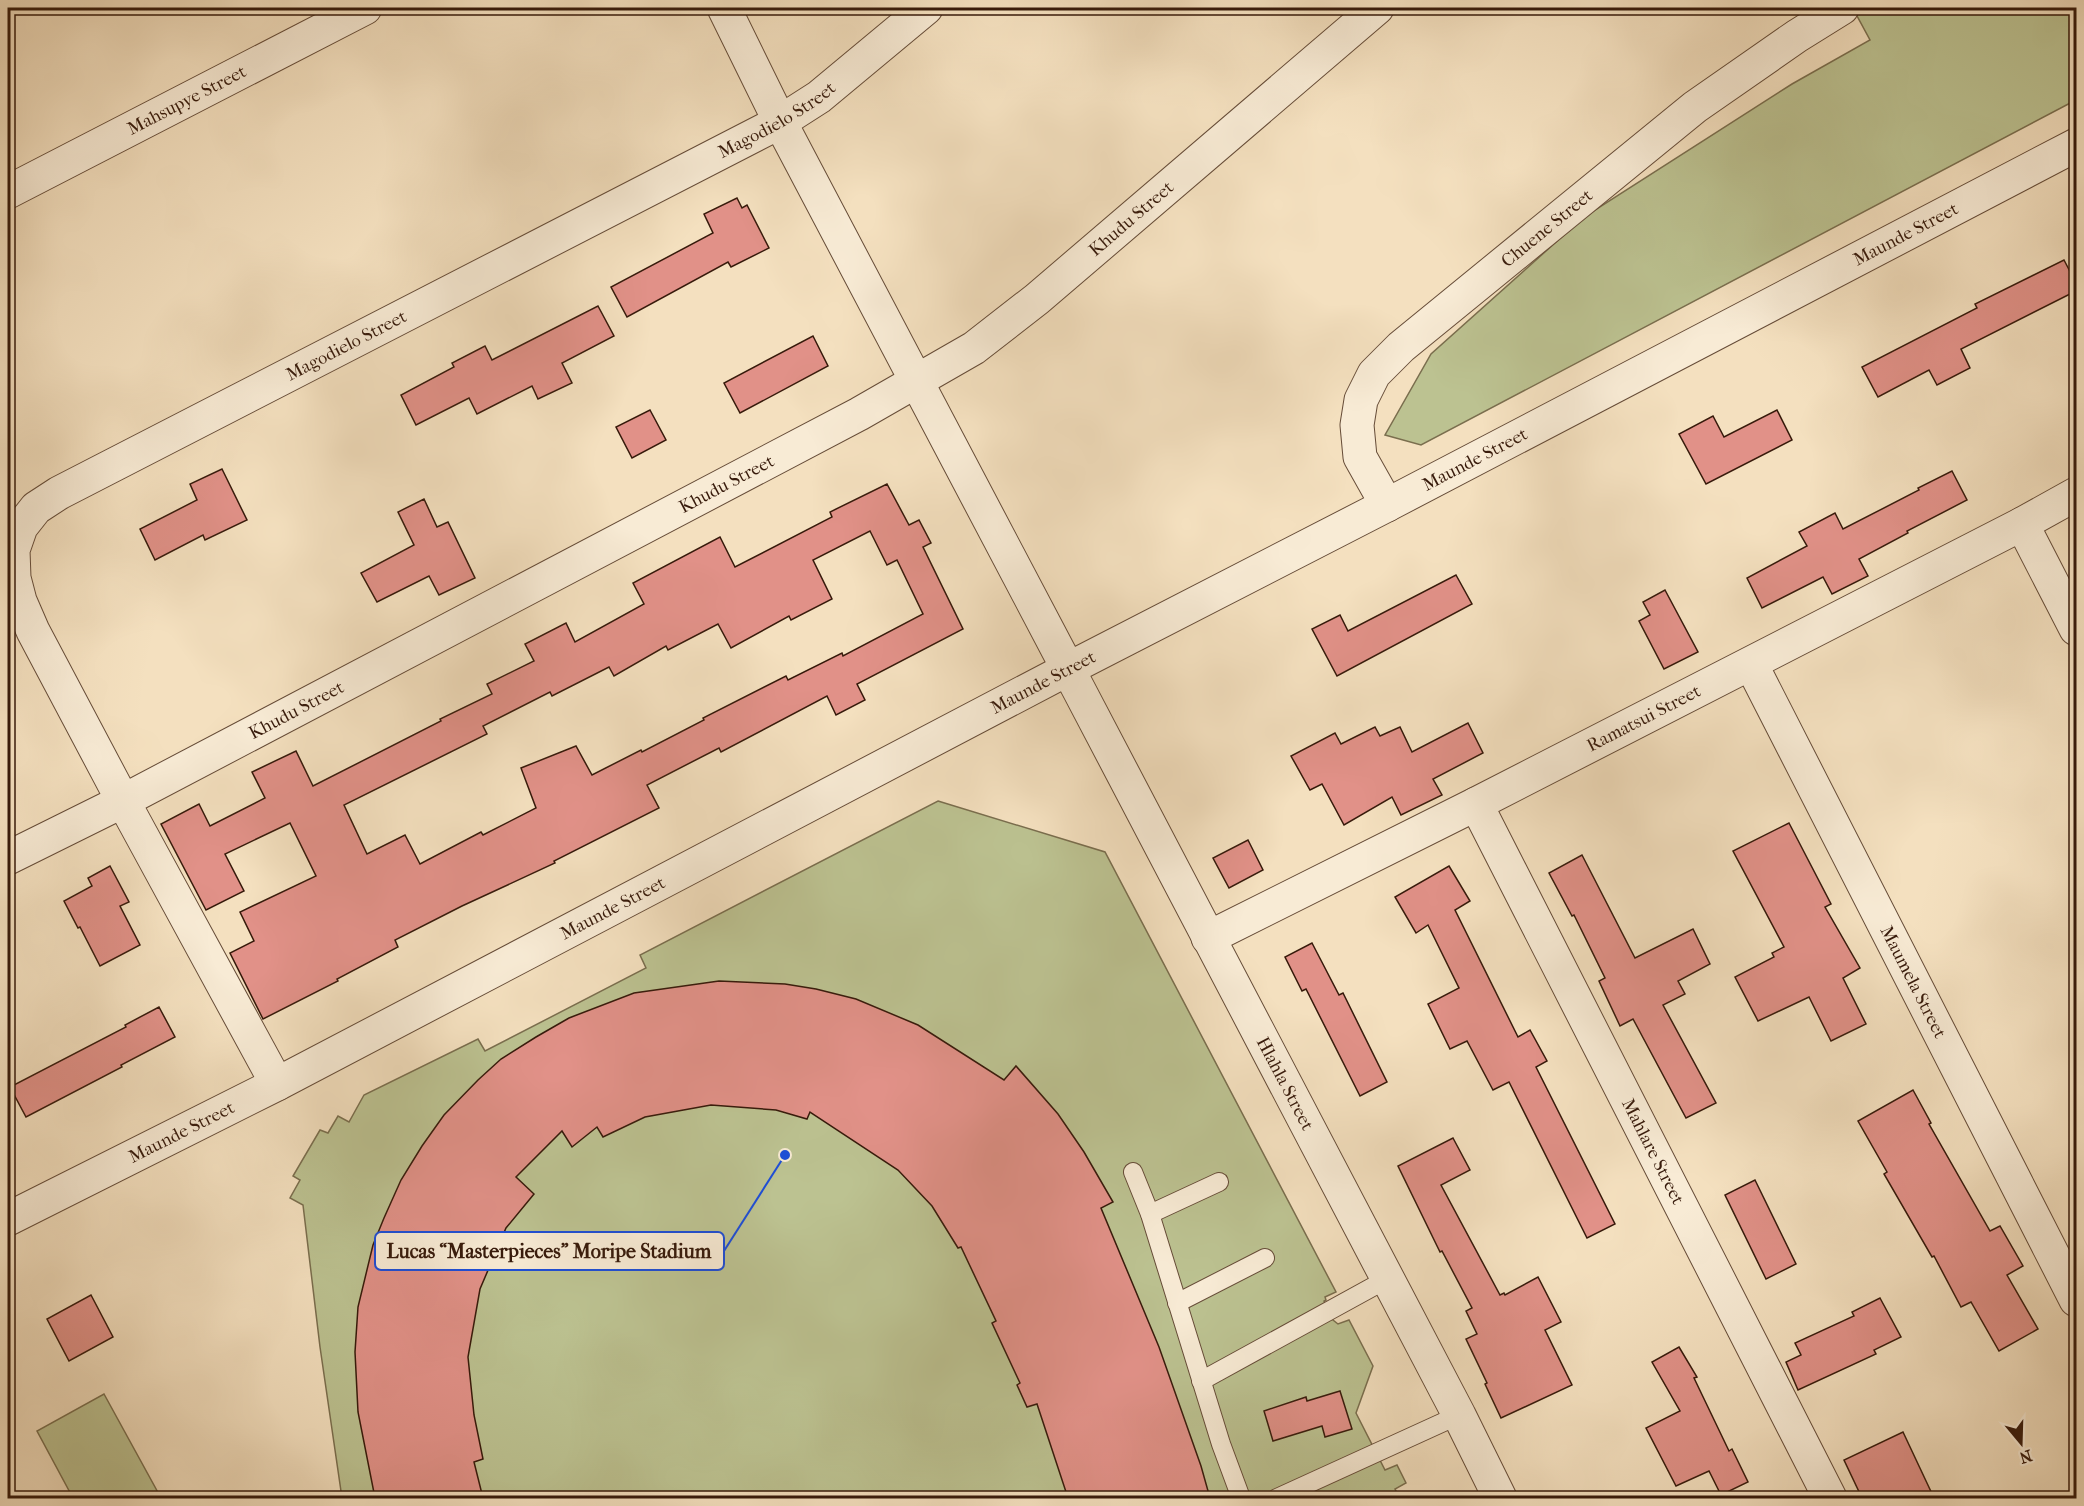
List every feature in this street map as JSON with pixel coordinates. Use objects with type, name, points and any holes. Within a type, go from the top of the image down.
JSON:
[{"type":"street","name":"Mahsupye Street","points":[[8,192],[365,8]]},
{"type":"street","name":"Hlahla Street","points":[[724,8],[780,122],[1388,1279],[1500,1498]]},
{"type":"street","name":"Magodielo Street","points":[[277,1084],[33,632],[20,601],[14,578],[13,550],[21,527],[36,508],[70,487],[780,122],[819,97],[926,8]]},
{"type":"street","name":"Khudu Street","points":[[8,858],[123,801],[849,420],[974,348],[1036,299],[1377,8]]},
{"type":"street","name":"Chuene Street","points":[[1387,505],[1360,457],[1357,425],[1361,400],[1374,374],[1401,347],[1695,107],[1797,36],[1842,8]]},
{"type":"street","name":"Maunde Street","points":[[8,1219],[277,1084],[1068,669],[2076,145]]},
{"type":"street","name":"Ramatsui Street","points":[[1208,938],[1751,664],[2076,494]]},
{"type":"street","points":[[2022,524],[2076,630]]},
{"type":"street","name":"Maumela Street","points":[[1751,664],[2076,1300]]},
{"type":"street","name":"Mahlare Street","points":[[1476,804],[1830,1498]]},
{"type":"lane","points":[[1133,1172],[1150,1214],[1221,1444],[1241,1498]]},
{"type":"lane","points":[[1150,1214],[1219,1182]]},
{"type":"lane","points":[[1177,1303],[1265,1258]]},
{"type":"lane","points":[[1202,1381],[1388,1279]]},
{"type":"lane","points":[[1277,1498],[1459,1415]]},
{"type":"green space","points":[[1870,8],[2076,8],[2076,100],[1421,445],[1385,435],[1431,354],[1584,217],[1792,84],[1870,40],[1856,14]]},
{"type":"green space","points":[[938,801],[1105,852],[1336,1292],[1325,1297],[1324,1301],[1333,1320],[1338,1324],[1349,1320],[1373,1366],[1356,1413],[1385,1470],[1397,1465],[1406,1483],[1395,1489],[1400,1498],[342,1498],[320,1347],[303,1205],[290,1198],[300,1180],[293,1176],[320,1130],[328,1133],[338,1116],[349,1122],[364,1095],[478,1039],[485,1051],[646,968],[640,955]]},
{"type":"green space","points":[[104,1394],[161,1498],[73,1498],[37,1431]]},
{"type":"building","points":[[737,198],[742,208],[747,205],[769,248],[731,267],[728,262],[627,317],[611,287],[713,233],[704,214]]},
{"type":"building","points":[[2064,260],[2076,283],[2076,291],[1961,349],[1970,368],[1937,385],[1929,370],[1878,397],[1862,367],[1977,308],[1975,304]]},
{"type":"building","points":[[598,306],[614,336],[562,363],[572,383],[538,399],[532,386],[477,414],[469,398],[416,425],[401,395],[454,367],[452,363],[485,346],[492,360]]},
{"type":"building","points":[[813,336],[828,366],[740,413],[724,383]]},
{"type":"building","points":[[650,410],[666,440],[632,458],[616,427]]},
{"type":"building","points":[[1777,410],[1792,440],[1706,484],[1679,434],[1713,416],[1724,437]]},
{"type":"building","points":[[222,469],[247,520],[205,540],[203,535],[155,560],[140,529],[197,500],[190,484]]},
{"type":"building","points":[[1952,471],[1967,500],[1859,559],[1868,576],[1832,594],[1823,577],[1762,608],[1747,578],[1807,546],[1799,532],[1835,513],[1843,529]]},
{"type":"building","points":[[887,484],[909,525],[919,520],[931,543],[923,547],[963,629],[857,684],[865,700],[836,715],[827,696],[721,752],[719,748],[647,785],[659,808],[554,861],[555,863],[395,940],[398,947],[263,1019],[230,953],[254,941],[240,912],[316,876],[290,823],[225,854],[244,891],[206,910],[161,824],[199,804],[210,826],[265,798],[252,772],[296,751],[313,786],[492,694],[487,684],[534,661],[525,644],[566,623],[575,642],[644,604],[633,583],[720,537],[735,567],[832,517],[830,512]],"holes":[[[870,531],[887,565],[897,560],[923,614],[843,656],[842,653],[788,680],[786,676],[642,752],[641,750],[592,775],[576,746],[521,768],[536,808],[483,835],[481,832],[420,864],[405,835],[367,854],[344,805],[487,734],[483,726],[550,692],[552,696],[609,667],[614,676],[666,646],[668,650],[718,624],[731,648],[789,616],[791,620],[832,599],[813,560]]]},
{"type":"building","points":[[424,499],[437,527],[448,522],[475,578],[439,595],[429,576],[377,602],[361,573],[414,545],[398,512]]},
{"type":"building","points":[[1456,575],[1472,604],[1337,676],[1312,629],[1340,615],[1348,631]]},
{"type":"building","points":[[1665,590],[1698,652],[1664,669],[1639,621],[1650,615],[1643,602]]},
{"type":"building","points":[[1468,723],[1483,753],[1433,779],[1442,795],[1401,815],[1392,797],[1344,825],[1322,784],[1310,790],[1291,756],[1335,733],[1341,744],[1375,727],[1380,736],[1400,727],[1412,752]]},
{"type":"building","points":[[1789,823],[1831,904],[1825,907],[1860,968],[1843,978],[1866,1024],[1831,1041],[1809,997],[1758,1021],[1735,977],[1774,957],[1772,953],[1784,947],[1733,851]]},
{"type":"building","points":[[1248,840],[1263,870],[1229,888],[1213,858]]},
{"type":"building","points":[[1582,855],[1635,958],[1693,929],[1710,964],[1678,981],[1685,994],[1663,1005],[1716,1103],[1686,1118],[1633,1019],[1620,1026],[1599,981],[1605,978],[1574,915],[1572,916],[1549,873]]},
{"type":"building","points":[[110,866],[129,902],[120,906],[140,945],[100,966],[64,901],[92,886],[88,878]]},
{"type":"building","points":[[1449,866],[1470,901],[1455,910],[1518,1037],[1530,1030],[1547,1061],[1536,1067],[1615,1224],[1587,1238],[1509,1082],[1493,1090],[1467,1041],[1450,1049],[1428,1004],[1459,988],[1428,925],[1416,933],[1395,897]]},
{"type":"building","points":[[1312,943],[1339,995],[1343,993],[1387,1082],[1360,1096],[1306,989],[1302,991],[1285,957]]},
{"type":"building","points":[[719,981],[785,984],[856,999],[918,1025],[1004,1080],[1016,1066],[1058,1114],[1084,1152],[1113,1202],[1101,1208],[1159,1347],[1210,1498],[1068,1498],[1037,1404],[1027,1407],[1017,1385],[1020,1383],[992,1323],[996,1321],[961,1247],[958,1248],[932,1206],[898,1170],[810,1112],[807,1119],[776,1110],[711,1105],[645,1117],[603,1137],[597,1127],[572,1147],[562,1131],[516,1177],[534,1194],[506,1228],[480,1289],[468,1357],[474,1415],[483,1459],[474,1462],[483,1498],[375,1498],[358,1412],[355,1352],[358,1307],[373,1245],[401,1180],[422,1146],[444,1115],[501,1059],[569,1018],[634,993]]},
{"type":"building","points":[[159,1007],[175,1037],[26,1117],[10,1087],[126,1027],[125,1025]]},
{"type":"building","points":[[1913,1090],[1931,1123],[1929,1124],[1990,1231],[2000,1226],[2023,1266],[2007,1275],[2038,1329],[1999,1351],[1971,1302],[1961,1307],[1934,1256],[1932,1257],[1884,1174],[1887,1172],[1858,1121]]},
{"type":"building","points":[[1453,1138],[1470,1170],[1441,1185],[1500,1295],[1504,1293],[1505,1295],[1538,1277],[1561,1322],[1545,1330],[1572,1385],[1501,1418],[1466,1339],[1477,1334],[1466,1311],[1472,1308],[1442,1251],[1440,1252],[1398,1166]]},
{"type":"building","points":[[1755,1180],[1796,1264],[1766,1279],[1725,1195]]},
{"type":"building","points":[[91,1295],[113,1337],[69,1361],[47,1319]]},
{"type":"building","points":[[1880,1298],[1901,1337],[1874,1350],[1876,1354],[1798,1390],[1786,1362],[1801,1355],[1795,1343],[1854,1316],[1852,1312]]},
{"type":"building","points":[[1679,1347],[1697,1377],[1694,1378],[1729,1451],[1732,1449],[1748,1482],[1721,1495],[1709,1471],[1676,1486],[1646,1428],[1680,1411],[1652,1362]]},
{"type":"building","points":[[1340,1391],[1352,1429],[1325,1437],[1322,1426],[1273,1441],[1264,1411],[1306,1397],[1307,1401]]},
{"type":"building","points":[[1903,1432],[1934,1498],[1862,1498],[1844,1460]]},
{"type":"place","name":"Lucas “Masterpieces” Moripe Stadium","points":[[785,1155]]}]
